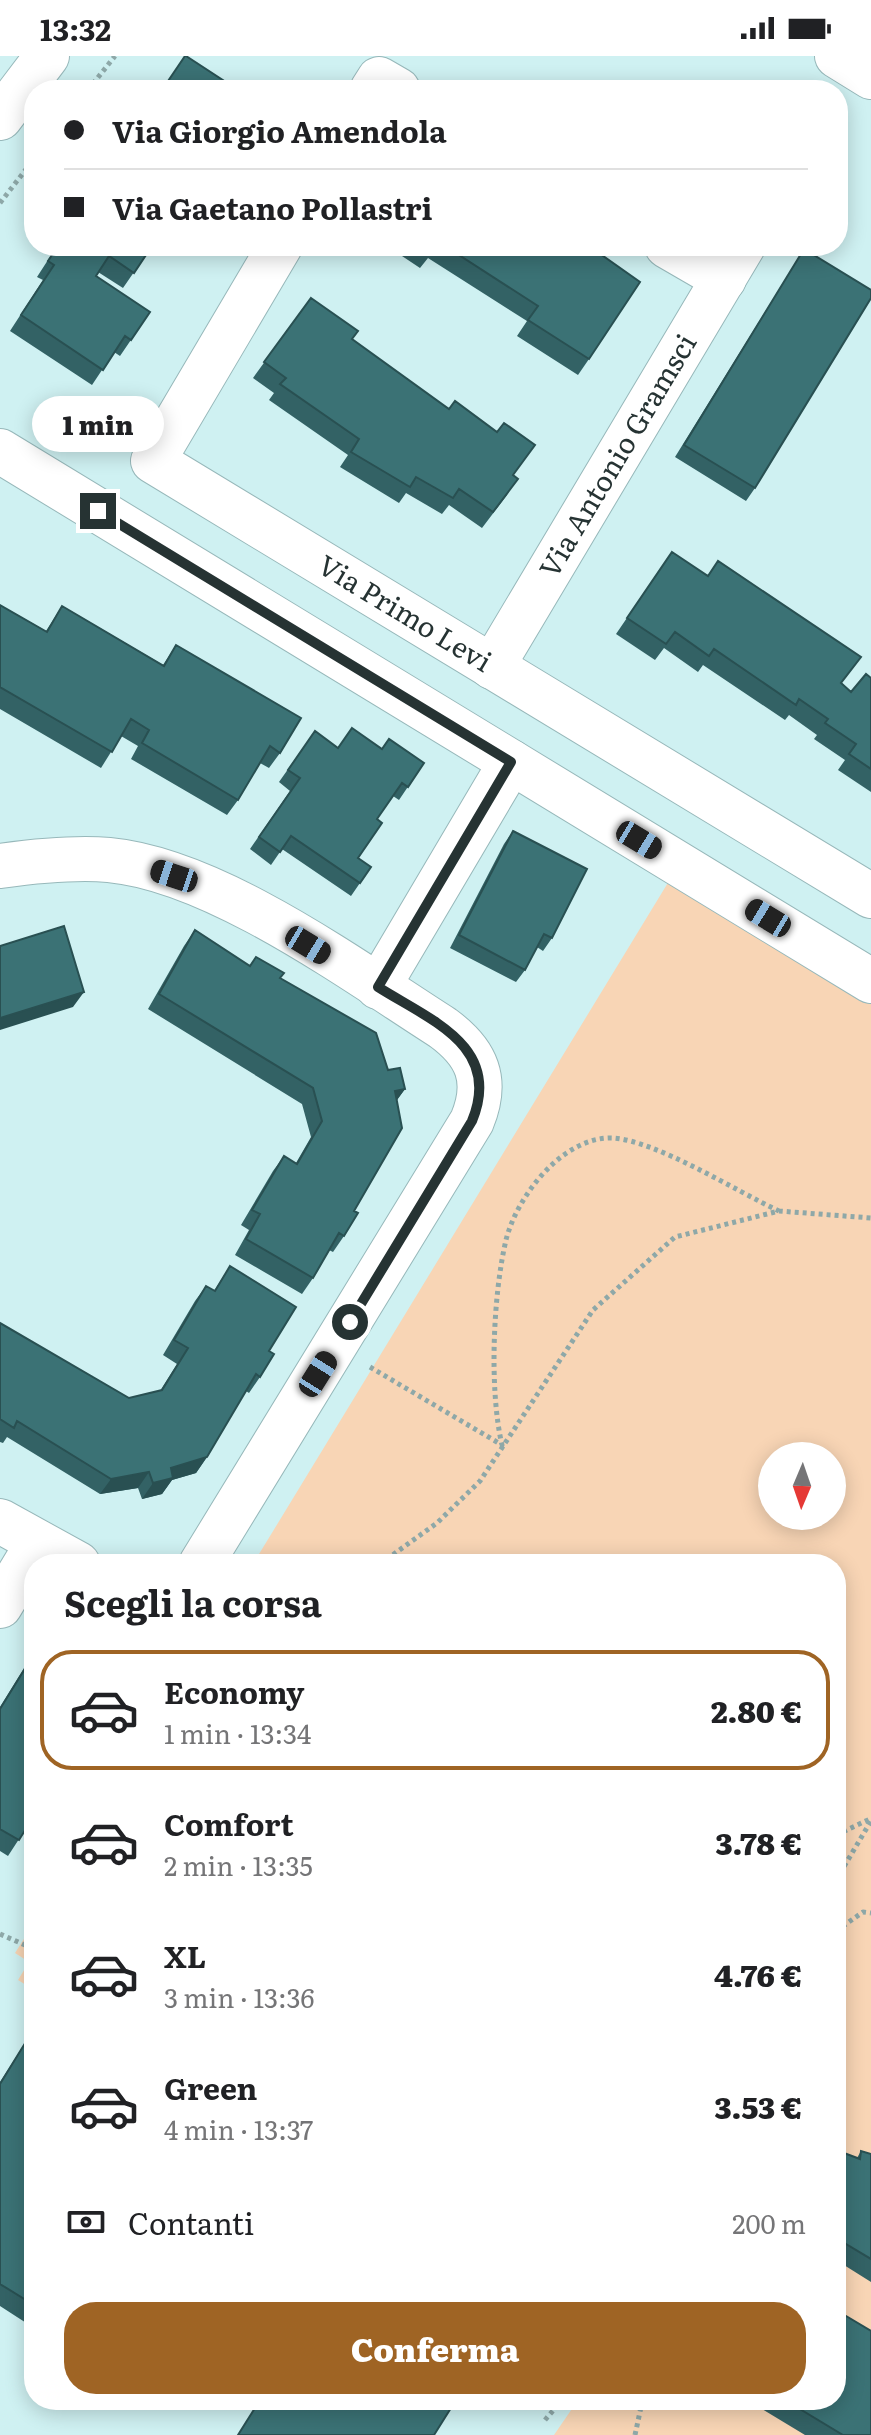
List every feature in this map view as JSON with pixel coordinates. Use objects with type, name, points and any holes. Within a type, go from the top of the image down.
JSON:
[{"type":"street","points":[[29,80],[47,56]]},
{"type":"street","points":[[0,118],[24,86]]},
{"type":"street","name":"Via Primo Levi","points":[[274,256],[153,461],[871,896]]},
{"type":"street","points":[[706,256],[734,263]]},
{"type":"street","name":"Via Antonio Gramsci","points":[[492,667],[734,263]]},
{"type":"street","points":[[0,451],[871,981]]},
{"type":"street","points":[[378,987],[511,762]]},
{"type":"street","points":[[0,866],[74,859],[111,860],[195,882],[224,895],[378,987],[462,1043],[474,1057],[480,1074],[479,1105],[459,1144],[207,1554]]},
{"type":"street","points":[[0,1521],[59,1554]]},
{"type":"street","points":[[31,1554],[38,1543]]},
{"type":"street","points":[[0,1606],[24,1566]]},
{"type":"path","points":[[96,80],[115,56]]},
{"type":"path","points":[[0,203],[24,172]]},
{"type":"path","points":[[502,1445],[494,1387],[499,1287],[507,1237],[537,1179],[569,1148],[611,1138],[648,1147],[779,1211]]},
{"type":"path","points":[[394,1554],[437,1523],[480,1481],[593,1310],[675,1237],[779,1211],[871,1218]]},
{"type":"path","points":[[334,1347],[502,1445]]},
{"type":"path","points":[[846,1831],[871,1820]]},
{"type":"path","points":[[846,1863],[871,1820]]},
{"type":"path","points":[[846,1924],[863,1912],[871,1913]]},
{"type":"path","points":[[0,1934],[24,1945]]},
{"type":"path","points":[[545,2420],[554,2410]]},
{"type":"path","points":[[635,2435],[640,2410]]},
{"type":"shaded area","points":[[680,863],[871,976],[871,2435],[554,2435],[571,2410],[846,2410],[846,1554],[259,1554]]},
{"type":"shaded area","points":[[24,1939],[24,1959],[15,1953]]},
{"type":"shaded area","points":[[24,1970],[24,1984],[18,1980]]},
{"type":"building","points":[[186,56],[223,80],[169,80]]},
{"type":"building","points":[[51,256],[109,256],[96,276],[150,312],[131,340],[125,336],[103,370],[21,315],[54,265],[48,261]]},
{"type":"building","points":[[109,256],[145,256],[134,273]]},
{"type":"building","points":[[460,256],[603,256],[640,282],[589,359],[528,320],[538,306]]},
{"type":"building","points":[[800,256],[815,256],[871,290],[871,298],[755,488],[684,445]]},
{"type":"building","points":[[311,298],[358,331],[352,339],[449,409],[455,401],[497,432],[504,423],[535,445],[513,475],[518,479],[493,512],[459,489],[453,498],[416,477],[410,487],[351,452],[359,439],[280,384],[286,378],[264,362]]},
{"type":"building","points":[[672,552],[708,576],[718,561],[861,657],[841,683],[851,692],[866,674],[871,678],[871,769],[849,754],[856,744],[825,723],[828,719],[799,699],[796,705],[714,649],[709,656],[675,632],[666,644],[627,618]]},
{"type":"building","points":[[0,605],[47,632],[62,606],[164,666],[176,645],[301,718],[280,753],[270,746],[238,800],[142,743],[149,730],[131,719],[112,752],[0,687]]},
{"type":"building","points":[[352,728],[382,749],[389,739],[424,763],[408,787],[402,783],[377,819],[382,823],[358,858],[371,867],[360,883],[291,836],[280,852],[259,837],[300,778],[288,770],[315,731],[338,748]]},
{"type":"building","points":[[513,831],[587,869],[552,938],[544,934],[525,970],[459,935]]},
{"type":"building","points":[[64,926],[84,992],[0,1018],[0,946]]},
{"type":"building","points":[[195,930],[250,966],[256,957],[284,973],[280,978],[376,1033],[388,1070],[400,1068],[405,1089],[395,1091],[402,1128],[354,1211],[358,1213],[344,1236],[339,1233],[313,1278],[246,1239],[260,1214],[252,1210],[284,1156],[297,1164],[322,1121],[313,1088],[159,994]]},
{"type":"building","points":[[230,1266],[296,1307],[269,1351],[274,1354],[260,1377],[256,1374],[207,1457],[171,1468],[173,1478],[153,1483],[149,1472],[111,1479],[17,1421],[14,1428],[0,1419],[0,1323],[129,1398],[162,1390],[188,1348],[174,1340],[206,1286],[215,1291]]},
{"type":"building","points":[[24,1670],[24,1832],[19,1840],[0,1829],[0,1709]]},
{"type":"building","points":[[24,2045],[24,2299],[0,2284],[0,2084]]},
{"type":"building","points":[[861,2151],[871,2154],[871,2259],[846,2244],[846,2154],[860,2159]]},
{"type":"building","points":[[846,2316],[871,2331],[871,2435],[843,2435],[802,2410],[846,2410]]},
{"type":"building","points":[[254,2410],[450,2410],[434,2435],[238,2435]]},
{"type":"route","points":[[98,511],[511,762],[378,987],[462,1043],[474,1057],[481,1089],[479,1105],[472,1121],[350,1322]]}]
